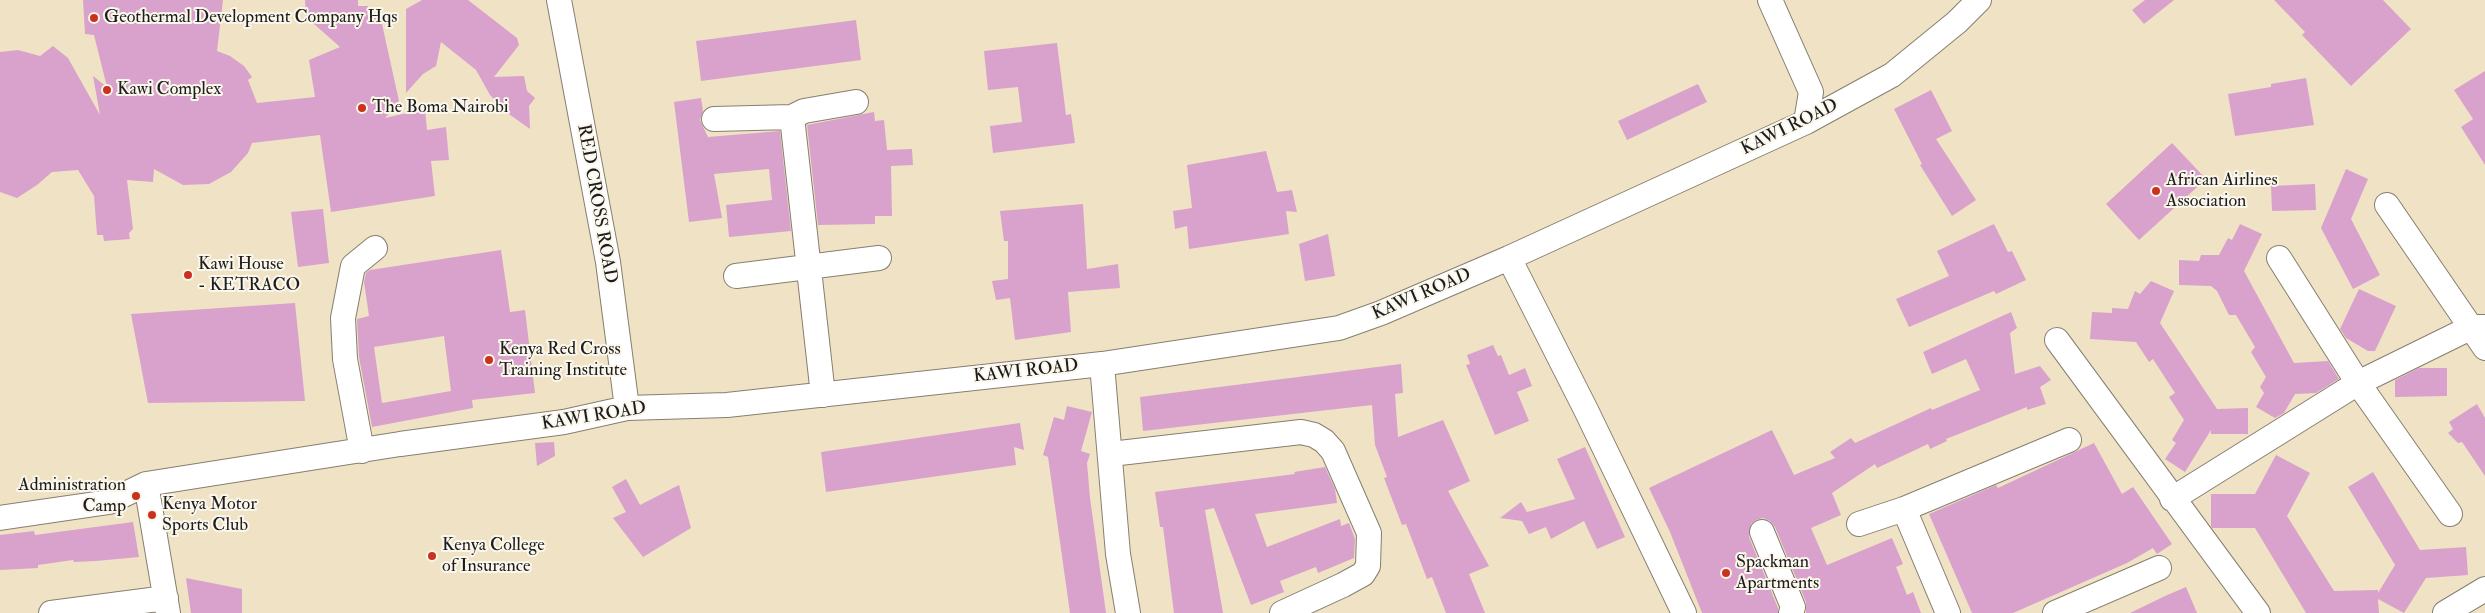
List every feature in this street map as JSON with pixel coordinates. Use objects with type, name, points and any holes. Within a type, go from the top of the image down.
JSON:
[{"type":"street","name":"RED CROSS ROAD","points":[[559,0],[608,262],[627,408]]},
{"type":"street","points":[[1770,0],[1811,92],[1806,122]]},
{"type":"street","name":"KAWI ROAD","points":[[0,518],[109,502],[146,484],[362,452],[400,444],[564,422],[627,408],[727,405],[1102,364],[1339,328],[1381,314],[1509,258],[1806,122],[1892,75],[1957,22],[1979,0]]},
{"type":"street","points":[[714,119],[792,118],[804,111],[856,102]]},
{"type":"street","points":[[792,118],[823,395]]},
{"type":"street","points":[[2387,205],[2478,326],[2485,348]]},
{"type":"street","points":[[362,452],[345,359],[343,318],[353,266],[375,248]]},
{"type":"street","points":[[736,276],[879,258]]},
{"type":"street","points":[[1509,258],[1586,410],[1684,613]]},
{"type":"street","points":[[2279,258],[2358,383],[2450,514]]},
{"type":"street","points":[[2172,499],[2358,383],[2478,326]]},
{"type":"street","points":[[2057,340],[2172,499],[2258,613]]},
{"type":"street","points":[[1102,364],[1118,554],[1128,613]]},
{"type":"street","points":[[1111,454],[1301,432],[1314,435],[1324,441],[1333,452],[1370,533],[1368,566],[1363,574],[1343,585],[1282,613]]},
{"type":"street","points":[[1859,524],[1904,509],[2069,440]]},
{"type":"street","points":[[51,613],[167,606],[146,484]]},
{"type":"street","points":[[1904,509],[1948,613]]},
{"type":"street","points":[[1762,532],[1793,607],[1791,613]]},
{"type":"street","points":[[2055,613],[2159,568]]},
{"type":"street","points":[[2445,613],[2485,589]]},
{"type":"building","points":[[83,0],[223,0],[217,51],[230,56],[244,66],[252,77],[248,80],[257,103],[315,97],[309,60],[340,47],[306,17],[305,0],[358,0],[358,6],[368,6],[367,15],[380,15],[399,101],[385,118],[425,109],[427,130],[446,127],[449,160],[431,161],[435,196],[331,212],[320,135],[252,143],[248,153],[231,172],[209,184],[183,185],[154,169],[153,182],[127,180],[133,229],[129,233],[130,239],[104,241],[103,235],[97,235],[94,196],[78,170],[52,172],[17,198],[0,192],[0,52],[18,50],[40,56],[53,46],[68,58],[100,115],[93,76],[107,87],[94,35],[85,34]]},
{"type":"building","points":[[422,0],[468,0],[517,38],[519,45],[494,77],[524,76],[527,91],[535,98],[529,106],[530,129],[506,112],[490,95],[476,70],[441,42],[436,66],[423,74],[406,93],[406,9]]},
{"type":"building","points":[[2145,0],[2174,0],[2144,24],[2132,10]]},
{"type":"building","points":[[2274,0],[2383,0],[2411,29],[2351,86],[2302,35],[2305,32]]},
{"type":"building","points":[[856,20],[861,60],[701,81],[696,41]]},
{"type":"building","points":[[1057,43],[1066,115],[1071,114],[1075,143],[993,153],[990,126],[1022,122],[1018,87],[988,90],[984,51]]},
{"type":"building","points":[[2485,71],[2485,165],[2461,127],[2473,119],[2454,90]]},
{"type":"building","points":[[2306,78],[2314,125],[2235,136],[2228,94],[2271,87],[2271,84]]},
{"type":"building","points":[[1698,84],[1707,102],[1627,140],[1618,121]]},
{"type":"building","points":[[1931,90],[1952,131],[1936,139],[1976,200],[1952,216],[1920,165],[1922,164],[1894,109]]},
{"type":"building","points":[[701,98],[703,111],[700,120],[708,137],[780,131],[791,231],[729,237],[726,205],[772,200],[769,169],[714,174],[722,218],[689,222],[674,102]]},
{"type":"building","points":[[874,112],[875,121],[884,120],[887,150],[912,149],[913,165],[891,166],[892,216],[875,216],[875,224],[818,225],[807,125]]},
{"type":"building","name":"African Airlines Association","points":[[2172,143],[2206,179],[2139,240],[2106,204]]},
{"type":"building","points":[[1266,151],[1277,192],[1292,190],[1297,212],[1286,211],[1289,234],[1189,249],[1187,226],[1175,229],[1173,211],[1192,208],[1187,165]]},
{"type":"building","points":[[2346,169],[2368,179],[2351,219],[2380,275],[2353,289],[2321,228]]},
{"type":"building","points":[[2315,184],[2316,210],[2272,211],[2271,186]]},
{"type":"building","points":[[1083,204],[1087,269],[1118,264],[1120,288],[1068,292],[1071,332],[1015,340],[1010,298],[996,300],[992,281],[1008,279],[1008,241],[1004,241],[1000,211]]},
{"type":"building","points":[[323,209],[329,263],[298,267],[291,212]]},
{"type":"building","points":[[1994,224],[2008,252],[2012,251],[2026,280],[1996,294],[1994,291],[1909,327],[1896,299],[1949,276],[1937,251]]},
{"type":"building","points":[[2240,224],[2262,234],[2244,271],[2294,363],[2328,361],[2339,379],[2316,393],[2295,394],[2284,413],[2275,418],[2256,407],[2264,393],[2260,387],[2266,377],[2251,352],[2255,347],[2236,315],[2229,315],[2217,291],[2211,286],[2179,285],[2179,260],[2199,261],[2201,255],[2219,255],[2228,238],[2232,240]]},
{"type":"building","points":[[1328,234],[1335,276],[1305,281],[1299,244]]},
{"type":"building","points":[[501,250],[510,312],[525,310],[535,393],[472,400],[473,408],[372,427],[359,357],[357,319],[369,316],[364,282],[366,273],[370,270]],"holes":[[[444,336],[451,391],[382,403],[374,347]]]},
{"type":"building","points":[[2151,281],[2174,291],[2160,323],[2217,409],[2248,408],[2248,434],[2211,434],[2211,430],[2185,472],[2165,459],[2176,443],[2172,440],[2184,420],[2169,397],[2175,393],[2153,359],[2149,362],[2136,342],[2090,339],[2092,312],[2112,313],[2112,308],[2128,309],[2135,291],[2140,294]]},
{"type":"building","points":[[2359,289],[2396,306],[2375,351],[2368,351],[2346,338],[2340,329]]},
{"type":"building","points":[[295,303],[305,401],[148,403],[131,314]]},
{"type":"building","points":[[2011,312],[2017,328],[2010,333],[2015,374],[2040,366],[2051,380],[2040,387],[2046,404],[2027,410],[2027,407],[1946,439],[1947,441],[1930,449],[1928,444],[1877,468],[1875,464],[1832,493],[1841,515],[1811,528],[1827,565],[1892,538],[1903,564],[1896,567],[1907,595],[1913,592],[1921,613],[1806,613],[1806,602],[1775,527],[1770,521],[1763,518],[1751,524],[1749,537],[1778,608],[1778,613],[1702,613],[1670,532],[1649,488],[1772,430],[1794,475],[1835,458],[1830,452],[1851,438],[1855,443],[1931,408],[1932,410],[1980,390],[1966,359],[1932,374],[1923,352]]},
{"type":"building","points":[[1493,345],[1498,356],[1501,355],[1509,375],[1525,368],[1532,386],[1517,392],[1529,421],[1495,435],[1466,365],[1470,364],[1467,355]]},
{"type":"building","points":[[1401,364],[1403,393],[1395,394],[1398,437],[1443,420],[1470,481],[1448,491],[1489,566],[1469,574],[1485,613],[1446,613],[1432,577],[1427,579],[1406,524],[1402,525],[1384,478],[1387,477],[1375,445],[1372,405],[1143,431],[1140,397]]},
{"type":"building","points":[[2419,368],[2447,368],[2447,396],[2395,397],[2395,380]]},
{"type":"building","points":[[2477,404],[2485,418],[2485,476],[2462,442],[2458,443],[2448,433],[2453,429],[2449,422]]},
{"type":"building","points":[[1067,406],[1092,412],[1081,451],[1090,454],[1087,463],[1090,498],[1106,613],[1070,613],[1048,457],[1043,455],[1054,417],[1064,420]]},
{"type":"building","points":[[1020,423],[1024,450],[1014,447],[1016,465],[826,492],[821,452]]},
{"type":"building","points":[[554,442],[555,456],[537,466],[535,443]]},
{"type":"building","points":[[2094,443],[2122,494],[2133,487],[2172,544],[2157,554],[2153,548],[2127,563],[2013,613],[1972,613],[1929,514],[1996,485],[1998,488]]},
{"type":"building","points":[[1585,447],[1625,537],[1597,549],[1584,521],[1551,539],[1546,527],[1529,534],[1522,521],[1500,518],[1521,502],[1527,512],[1575,499],[1557,459]]},
{"type":"building","points":[[2276,455],[2310,473],[2287,516],[2334,591],[2378,590],[2378,593],[2395,565],[2348,487],[2373,472],[2420,550],[2466,547],[2468,575],[2426,578],[2404,613],[2378,599],[2379,613],[2306,613],[2255,528],[2212,528],[2211,526],[2211,494],[2255,494]]},
{"type":"building","points":[[1325,467],[1335,489],[1337,503],[1255,514],[1267,547],[1340,519],[1341,526],[1349,523],[1355,539],[1354,558],[1318,573],[1316,567],[1280,581],[1284,592],[1251,605],[1214,508],[1205,510],[1223,613],[1174,613],[1163,527],[1160,527],[1155,492],[1295,474],[1294,472]]},
{"type":"building","points":[[626,479],[640,505],[679,485],[691,528],[643,557],[613,518],[626,512],[612,487]]},
{"type":"building","points":[[133,522],[139,557],[74,562],[73,560],[38,565],[38,568],[0,570],[0,535],[34,531],[35,535]]},
{"type":"building","points":[[186,578],[242,589],[242,613],[191,613]]},
{"type":"building","points":[[2186,587],[2197,613],[2130,613],[2165,596]]},
{"type":"place","name":"Geothermal Development Company Hqs","points":[[94,18]]},
{"type":"place","name":"Kawi Complex","points":[[107,90]]},
{"type":"place","name":"The Boma Nairobi","points":[[362,108]]},
{"type":"place","name":"African Airlines Association","points":[[2156,191]]},
{"type":"place","name":"Kawi House - KETRACO","points":[[188,275]]},
{"type":"place","name":"Kenya Red Cross Training Institute","points":[[489,360]]},
{"type":"place","name":"Administration Camp","points":[[136,496]]},
{"type":"place","name":"Kenya Motor Sports Club","points":[[152,515]]},
{"type":"place","name":"Kenya College of Insurance","points":[[432,556]]},
{"type":"place","name":"Spackman Apartments","points":[[1726,573]]}]
